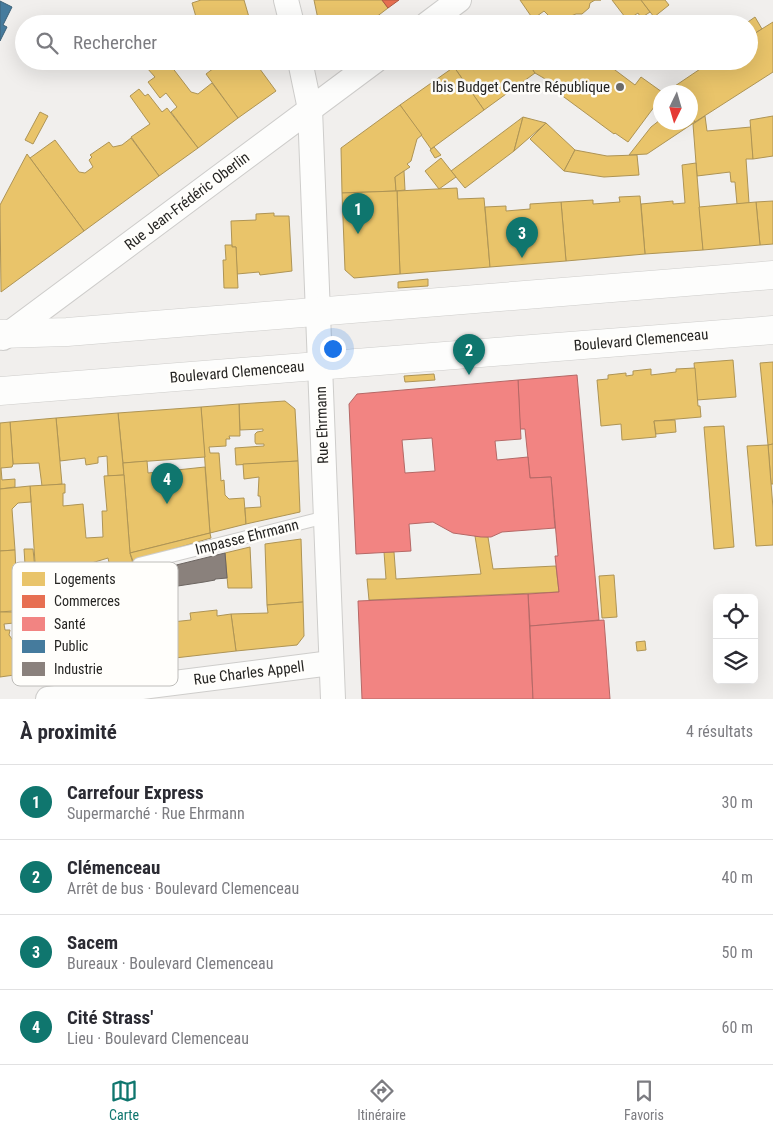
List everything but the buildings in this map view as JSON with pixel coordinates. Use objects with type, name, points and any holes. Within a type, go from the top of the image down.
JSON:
[{"type":"street","points":[[286,0],[290,15]]},
{"type":"street","points":[[438,15],[459,0]]},
{"type":"street","name":"Rue Ehrmann","points":[[302,70],[310,109],[333,699]]},
{"type":"street","name":"Rue Jean-Frédéric Oberlin","points":[[3,337],[363,70]]},
{"type":"street","points":[[3,337],[773,275]]},
{"type":"street","name":"Boulevard Clemenceau","points":[[0,391],[773,330]]},
{"type":"street","name":"Rue Charles Appell","points":[[178,682],[331,663]]},
{"type":"street","name":"Rue Charles Appell","points":[[48,699],[150,686]]},
{"type":"lane","name":"Impasse Ehrmann","points":[[146,562],[326,517]]},
{"type":"place","name":"Ibis Budget Centre République","points":[[620,87]]},
{"type":"place","name":"Carrefour Express","points":[[358,234]]},
{"type":"place","name":"Sacem","points":[[522,258]]},
{"type":"place","name":"Clémenceau","points":[[469,375]]},
{"type":"place","name":"Cité Strass'","points":[[167,504]]}]
